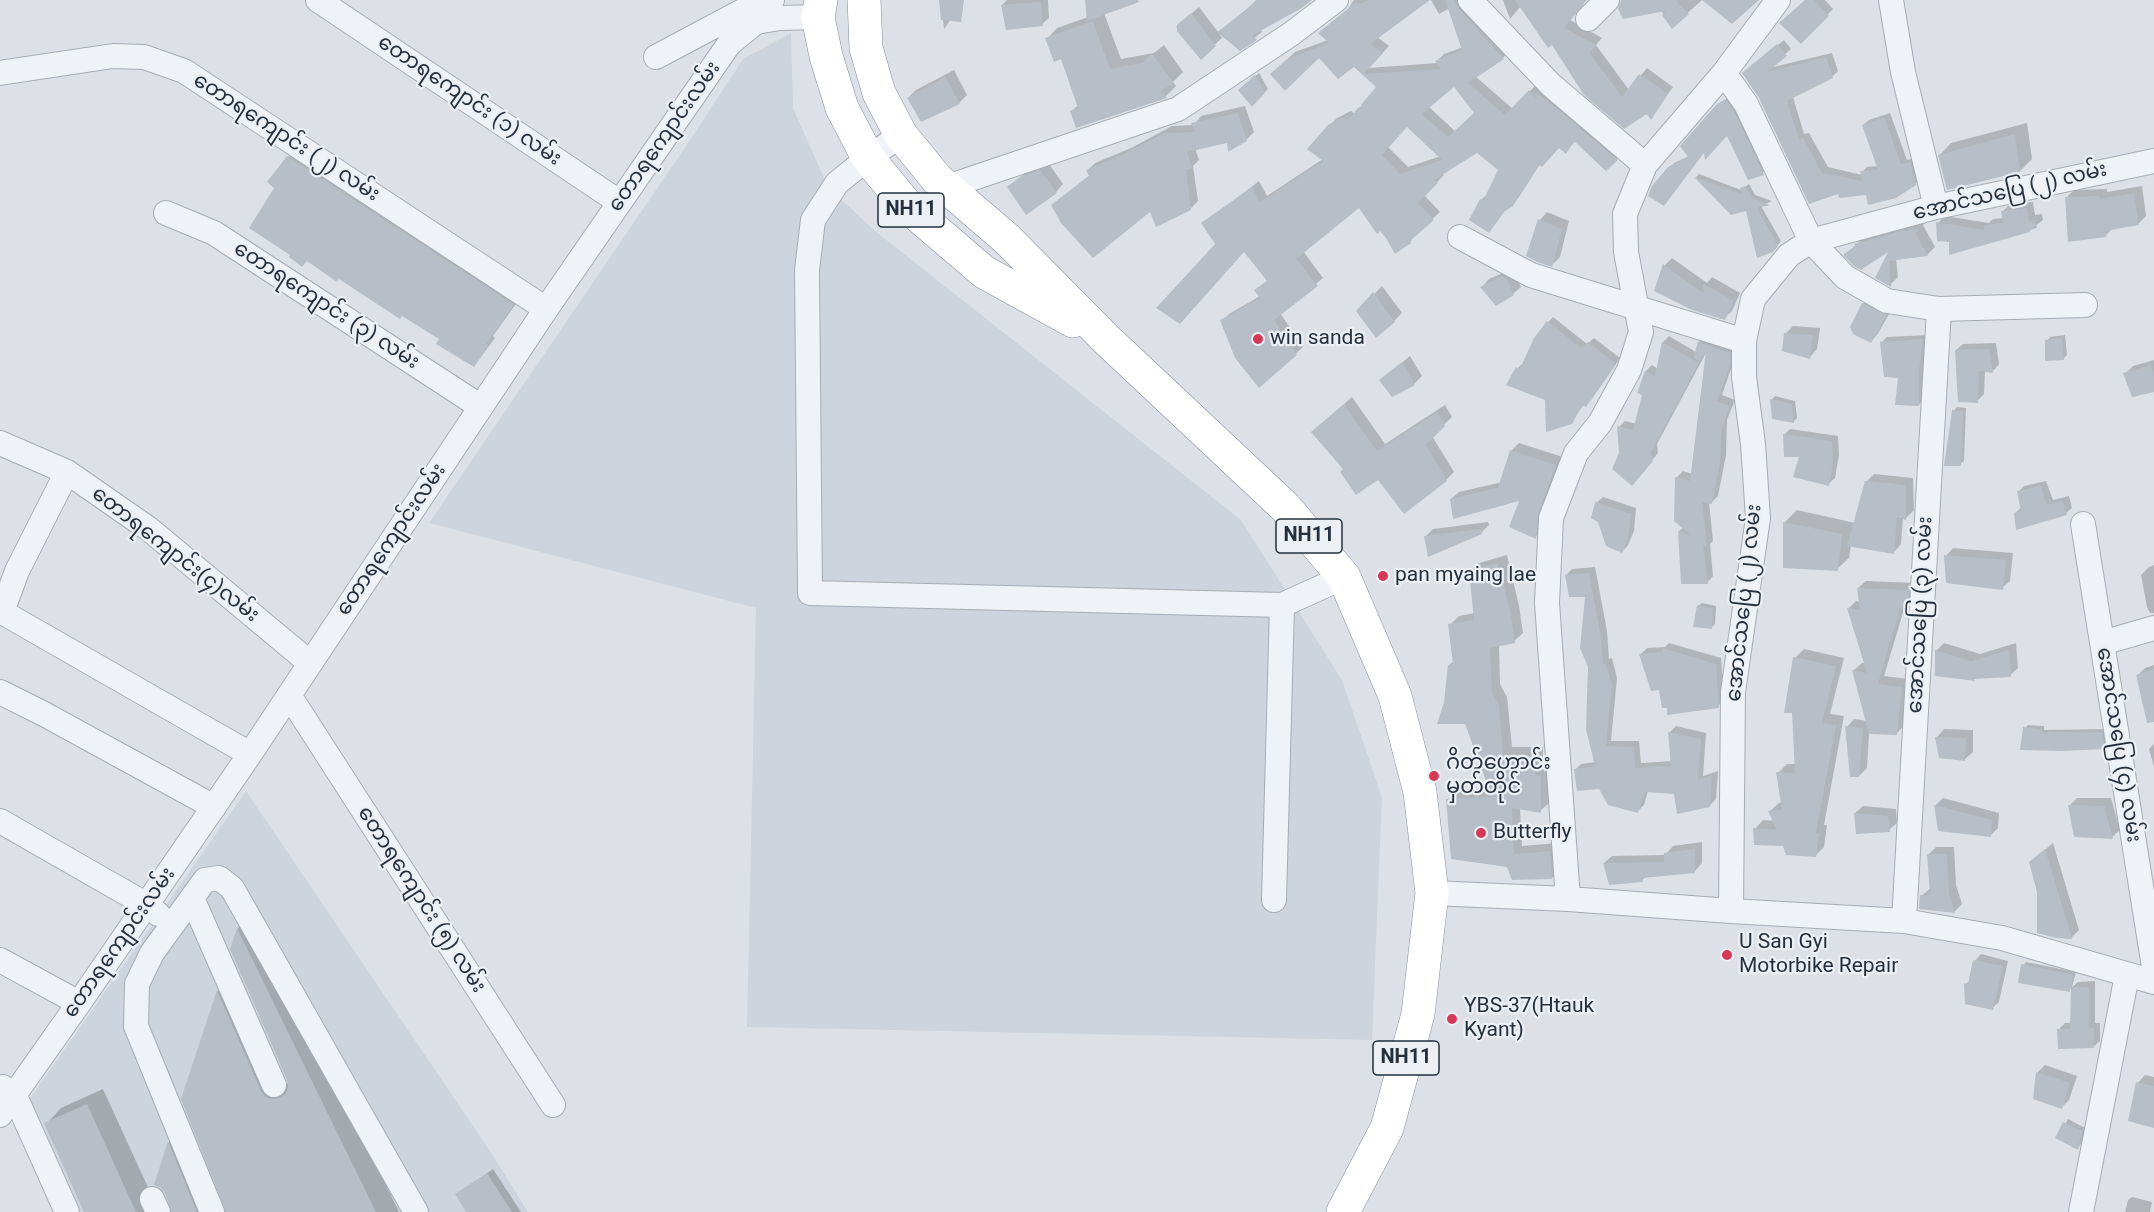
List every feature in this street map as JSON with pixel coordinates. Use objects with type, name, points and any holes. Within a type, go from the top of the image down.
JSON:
[{"type":"highway","name":"NH11","points":[[864,0],[866,48],[879,93],[901,135],[937,179],[1007,238],[1106,339],[1285,507],[1344,577],[1395,696],[1420,792],[1432,893],[1418,1014],[1387,1128],[1343,1212]]},
{"type":"highway","name":"NH11","points":[[819,8],[826,56],[842,108],[868,158],[908,207],[984,272],[1106,339]]},
{"type":"street","name":"တောရကျောင်း (၁) လမ်း","points":[[318,0],[620,202]]},
{"type":"street","points":[[656,57],[752,6],[772,0]]},
{"type":"street","points":[[947,187],[1178,109],[1291,34],[1336,0]]},
{"type":"street","points":[[1470,0],[1551,85],[1645,165]]},
{"type":"street","points":[[1588,19],[1607,0]]},
{"type":"street","points":[[1568,899],[1547,603],[1551,518],[1576,453],[1600,423],[1629,370],[1641,332],[1626,252],[1625,214],[1645,165],[1724,73],[1778,0]]},
{"type":"street","points":[[1892,0],[1903,72],[1936,207]]},
{"type":"street","name":"တောရကျောင်းလမ်း","points":[[0,1115],[7,1090],[79,1003],[147,905],[546,309],[729,44],[756,22],[819,8]]},
{"type":"street","name":"တောရကျောင်း (၂) လမ်း","points":[[0,73],[113,56],[144,57],[184,71],[546,309]]},
{"type":"street","points":[[1724,73],[1746,104],[1812,241],[1845,277],[1887,301],[1939,309],[2085,305]]},
{"type":"street","points":[[901,135],[837,183],[813,220],[807,270],[810,593],[1282,605],[1344,577]]},
{"type":"street","name":"အောင်သပြေ (၂) လမ်း","points":[[1731,911],[1733,692],[1758,518],[1753,444],[1744,377],[1744,341],[1753,299],[1789,255],[1812,241],[1936,207],[2154,161]]},
{"type":"street","name":"တောရကျောင်း (၃) လမ်း","points":[[166,213],[214,233],[481,407]]},
{"type":"street","points":[[1460,237],[1531,275],[1744,341]]},
{"type":"street","name":"အောင်သပြေ (၃) လမ်း","points":[[1904,921],[1939,309]]},
{"type":"street","name":"တောရကျောင်း(၄)လမ်း","points":[[0,443],[67,472],[149,529],[310,663]]},
{"type":"street","points":[[67,472],[9,568],[2,612],[250,754]]},
{"type":"street","name":"အောင်သပြေ (၄) လမ်း","points":[[2083,524],[2154,967]]},
{"type":"street","points":[[1274,900],[1282,605]]},
{"type":"street","points":[[2102,643],[2154,628]]},
{"type":"street","points":[[0,693],[44,714],[214,807]]},
{"type":"street","name":"တောရကျောင်း (၅) လမ်း","points":[[289,695],[553,1105]]},
{"type":"street","points":[[0,821],[147,905],[172,926]]},
{"type":"street","points":[[212,1212],[136,1026],[137,984],[152,953],[205,880],[219,878],[232,888],[416,1212]]},
{"type":"street","points":[[1432,893],[1568,899],[1904,921],[2002,938],[2154,982]]},
{"type":"street","points":[[192,898],[274,1085]]},
{"type":"street","points":[[0,960],[79,1003]]},
{"type":"street","points":[[2080,1212],[2127,975]]},
{"type":"street","points":[[7,1090],[67,1212]]},
{"type":"shaded area","points":[[791,33],[793,108],[828,187],[875,231],[1241,520],[1342,680],[1382,797],[1372,1040],[747,1027],[756,608],[429,523],[743,59]]},
{"type":"shaded area","points":[[246,791],[492,1154],[528,1212],[72,1212],[24,1107]]},
{"type":"building","points":[[939,0],[964,0],[961,22],[941,20]]},
{"type":"building","points":[[1085,0],[1138,0],[1139,2],[1087,21]]},
{"type":"building","points":[[1256,0],[1312,0],[1253,35],[1257,40],[1240,51],[1217,32],[1243,13]]},
{"type":"building","points":[[1369,0],[1430,0],[1370,44],[1383,53],[1364,74],[1441,69],[1435,61],[1462,50],[1445,0],[1454,0],[1460,10],[1504,59],[1468,83],[1505,115],[1529,90],[1537,99],[1534,92],[1618,160],[1606,171],[1574,141],[1566,154],[1559,148],[1542,167],[1539,165],[1513,206],[1504,212],[1489,233],[1469,220],[1480,199],[1483,201],[1498,170],[1477,153],[1434,180],[1438,183],[1418,203],[1434,220],[1410,241],[1411,243],[1395,254],[1386,238],[1380,231],[1377,234],[1359,208],[1296,259],[1318,286],[1274,320],[1297,355],[1259,388],[1235,358],[1220,320],[1260,298],[1254,290],[1267,281],[1244,252],[1180,324],[1156,308],[1215,244],[1201,223],[1252,187],[1260,202],[1323,161],[1307,149],[1328,125],[1343,117],[1348,120],[1376,87],[1354,67],[1338,79],[1319,58],[1285,91],[1270,74],[1287,59],[1329,43],[1318,33],[1357,2],[1360,4]],"holes":[[[1454,87],[1474,113],[1448,137],[1422,114]],[[1407,127],[1442,160],[1400,174],[1382,155]]]},
{"type":"building","points":[[1515,0],[1587,0],[1564,28],[1596,45],[1590,53],[1622,97],[1639,74],[1668,94],[1651,120],[1647,114],[1624,129],[1584,95],[1552,45],[1548,48]]},
{"type":"building","points":[[1621,0],[1677,0],[1678,4],[1689,14],[1672,29],[1662,15],[1666,11],[1623,19],[1618,9]]},
{"type":"building","points":[[1702,0],[1759,0],[1732,24]]},
{"type":"building","points":[[1805,0],[1814,0],[1829,16],[1801,44],[1779,23]]},
{"type":"building","points":[[1041,2],[1043,26],[1006,30],[1001,5]]},
{"type":"building","points":[[1191,13],[1216,46],[1201,60],[1177,31],[1177,25]]},
{"type":"building","points":[[1093,21],[1110,69],[1142,63],[1152,54],[1174,83],[1161,91],[1167,98],[1076,128],[1070,111],[1078,108],[1061,59],[1054,62],[1045,38]]},
{"type":"building","points":[[1777,44],[1787,56],[1767,72],[1826,57],[1833,78],[1787,101],[1799,139],[1803,138],[1822,173],[1862,181],[1860,171],[1878,170],[1862,125],[1884,117],[1901,164],[1910,162],[1916,185],[1896,198],[1868,205],[1866,195],[1839,198],[1838,194],[1809,204],[1759,98],[1742,73]]},
{"type":"building","points":[[1255,75],[1265,93],[1252,107],[1238,90]]},
{"type":"building","points":[[945,77],[960,104],[921,122],[907,98]]},
{"type":"building","points":[[1725,99],[1734,111],[1764,175],[1748,180],[1727,136],[1705,160],[1704,153],[1664,206],[1648,196],[1652,186],[1668,167],[1688,157],[1680,146],[1716,105]]},
{"type":"building","points":[[1238,113],[1247,141],[1228,152],[1227,143],[1187,152],[1192,168],[1186,170],[1191,210],[1156,227],[1150,212],[1093,258],[1061,223],[1051,205],[1089,176],[1086,170],[1122,155],[1164,133],[1195,132],[1191,123]]},
{"type":"building","points":[[2015,134],[2020,172],[1947,190],[1938,155]]},
{"type":"building","points":[[287,156],[514,305],[486,344],[489,346],[474,367],[436,344],[439,339],[402,316],[400,319],[339,279],[337,282],[307,261],[302,267],[289,257],[290,255],[249,228],[274,188],[267,182]]},
{"type":"building","points":[[1040,170],[1057,193],[1026,215],[1007,187],[1020,177]]},
{"type":"building","points":[[1694,177],[1742,194],[1740,188],[1745,186],[1752,198],[1770,205],[1757,208],[1778,246],[1773,252],[1757,258],[1746,211],[1731,215]]},
{"type":"building","points":[[2134,193],[2139,225],[2105,231],[2106,237],[2068,242],[2065,197],[2099,196],[2100,199]]},
{"type":"building","points":[[2027,208],[2029,221],[2035,220],[2037,228],[2030,232],[1949,255],[1949,242],[1937,241],[1936,222],[1984,230],[1984,225],[2003,223],[2001,211]]},
{"type":"building","points":[[1538,219],[1562,229],[1552,267],[1526,256]]},
{"type":"building","points":[[1910,229],[1920,230],[1915,233],[1928,256],[1889,261],[1891,287],[1875,278],[1888,252],[1861,270],[1843,255],[1855,246],[1854,244]]},
{"type":"building","points":[[1663,264],[1704,294],[1703,284],[1734,301],[1725,320],[1692,310],[1654,291]]},
{"type":"building","points":[[1503,276],[1514,295],[1496,306],[1480,287]]},
{"type":"building","points":[[1373,292],[1395,322],[1376,338],[1356,311]]},
{"type":"building","points":[[1862,303],[1887,315],[1871,343],[1853,334],[1850,327]]},
{"type":"building","points":[[1547,321],[1581,348],[1588,342],[1616,364],[1586,407],[1582,405],[1572,424],[1546,432],[1545,400],[1506,385],[1516,367],[1520,369],[1534,338]]},
{"type":"building","points":[[1784,333],[1813,335],[1810,359],[1782,351]]},
{"type":"building","points":[[2062,338],[2064,360],[2045,361],[2045,340]]},
{"type":"building","points":[[1923,339],[1919,370],[1919,406],[1895,405],[1898,378],[1884,377],[1880,342]]},
{"type":"building","points":[[1662,342],[1699,363],[1651,452],[1653,461],[1632,486],[1612,469],[1619,453],[1617,426],[1633,430],[1642,395],[1637,393],[1645,371],[1655,376]]},
{"type":"building","points":[[1698,342],[1730,353],[1730,365],[1717,401],[1730,406],[1722,428],[1720,462],[1712,504],[1702,502],[1707,548],[1703,545],[1708,584],[1681,584],[1678,531],[1692,536],[1674,521],[1675,477],[1690,481],[1706,351],[1700,361],[1693,358]]},
{"type":"building","points":[[1989,349],[1993,373],[1979,371],[1978,403],[1958,402],[1955,350]]},
{"type":"building","points":[[1402,362],[1415,385],[1392,397],[1379,380]]},
{"type":"building","points":[[2151,365],[2154,375],[2154,392],[2132,397],[2123,373]]},
{"type":"building","points":[[1770,399],[1792,404],[1794,423],[1772,419]]},
{"type":"building","points":[[1344,404],[1377,451],[1437,412],[1445,426],[1426,445],[1447,481],[1404,514],[1378,480],[1356,495],[1340,472],[1343,469],[1311,432]]},
{"type":"building","points":[[1952,410],[1963,411],[1961,466],[1944,466]]},
{"type":"building","points":[[1783,434],[1832,441],[1833,462],[1829,486],[1793,477],[1799,457],[1784,457]]},
{"type":"building","points":[[1510,450],[1556,465],[1538,513],[1536,539],[1509,527],[1519,501],[1453,519],[1450,499],[1498,488]]},
{"type":"building","points":[[1865,481],[1906,485],[1906,520],[1897,517],[1894,554],[1847,546]]},
{"type":"building","points":[[2041,486],[2047,505],[2063,501],[2067,515],[2016,530],[2014,513],[2021,511],[2017,491]]},
{"type":"building","points":[[1595,502],[1631,514],[1628,539],[1622,553],[1606,546],[1598,522],[1591,518]]},
{"type":"building","points":[[1783,522],[1842,534],[1838,571],[1783,568]]},
{"type":"building","points":[[1481,529],[1482,534],[1428,557],[1424,536]]},
{"type":"building","points":[[1944,555],[2006,560],[2003,590],[1946,583]]},
{"type":"building","points":[[1498,563],[1511,615],[1515,643],[1490,648],[1492,693],[1499,706],[1503,755],[1534,755],[1535,775],[1541,776],[1541,813],[1512,808],[1514,854],[1550,851],[1552,879],[1512,880],[1507,867],[1451,859],[1446,799],[1492,797],[1465,724],[1437,724],[1444,702],[1448,665],[1453,664],[1448,624],[1474,620],[1469,571]]},
{"type":"building","points":[[1589,573],[1601,637],[1603,664],[1606,664],[1612,685],[1606,746],[1634,747],[1635,768],[1671,766],[1668,732],[1701,739],[1698,780],[1712,775],[1710,807],[1677,814],[1674,794],[1645,792],[1638,813],[1608,805],[1599,789],[1577,791],[1574,769],[1595,766],[1586,729],[1588,667],[1580,648],[1585,597],[1569,597],[1565,575]]},
{"type":"building","points":[[1857,588],[1909,590],[1908,608],[1900,608],[1878,684],[1902,687],[1897,735],[1869,734],[1852,670],[1867,673],[1847,608],[1860,610]]},
{"type":"building","points":[[1697,605],[1713,609],[1712,629],[1693,627]]},
{"type":"building","points":[[1662,648],[1716,664],[1719,708],[1667,715],[1667,708],[1662,708],[1659,690],[1651,691],[1639,654],[1662,652]]},
{"type":"building","points":[[1935,650],[1971,661],[2009,650],[2011,677],[1974,679],[1975,681],[1935,676]]},
{"type":"building","points":[[1793,657],[1836,666],[1822,723],[1836,725],[1816,833],[1819,833],[1816,857],[1786,855],[1783,846],[1754,845],[1753,828],[1777,830],[1768,811],[1782,810],[1776,772],[1795,773],[1792,713],[1784,713]]},
{"type":"building","points":[[2154,669],[2154,722],[2147,723],[2136,675]]},
{"type":"building","points":[[1845,726],[1863,728],[1859,777],[1850,777]]},
{"type":"building","points":[[2023,727],[2042,729],[2041,732],[2102,732],[2105,749],[2020,750]]},
{"type":"building","points":[[1935,737],[1966,738],[1965,761],[1939,758]]},
{"type":"building","points":[[1934,805],[1992,820],[1991,837],[1938,831]]},
{"type":"building","points":[[2068,805],[2104,806],[2113,839],[2074,837]]},
{"type":"building","points":[[1854,813],[1888,816],[1890,832],[1856,834]]},
{"type":"building","points":[[1695,849],[1695,873],[1642,878],[1643,882],[1609,885],[1603,863],[1664,862],[1664,853]]},
{"type":"building","points":[[2045,849],[2072,939],[2037,933],[2037,892],[2029,862]]},
{"type":"building","points":[[1927,854],[1947,854],[1949,894],[1955,913],[1919,909],[1920,895],[1930,895]]},
{"type":"building","points":[[237,928],[376,1212],[226,1212],[181,1099],[217,990],[261,1091],[266,1097],[279,1098],[286,1093],[288,1086],[287,1079],[230,949]]},
{"type":"building","points":[[1973,960],[2003,966],[1993,1010],[1965,1004],[1964,983],[1968,984]]},
{"type":"building","points":[[2021,964],[2073,975],[2070,992],[2018,983]]},
{"type":"building","points":[[2071,987],[2089,987],[2089,1028],[2094,1028],[2094,1048],[2058,1049],[2057,1029],[2070,1029]]},
{"type":"building","points":[[2036,1072],[2070,1083],[2062,1109],[2033,1099]]},
{"type":"building","points":[[2136,1082],[2154,1086],[2154,1128],[2128,1121]]},
{"type":"building","points":[[87,1104],[136,1212],[84,1212],[44,1123]]},
{"type":"building","points":[[2063,1122],[2082,1131],[2078,1150],[2055,1138]]},
{"type":"building","points":[[168,1141],[197,1212],[172,1212],[165,1193],[160,1187],[154,1185]]},
{"type":"building","points":[[487,1173],[512,1212],[466,1212],[455,1194]]},
{"type":"place","name":"win sanda","points":[[1258,339]]},
{"type":"place","name":"pan myaing lae","points":[[1383,576]]},
{"type":"place","name":"ဂိတ်ဟောင်း မှတ်တိုင်","points":[[1434,776]]},
{"type":"place","name":"Butterfly","points":[[1481,833]]},
{"type":"place","name":"U San Gyi Motorbike Repair","points":[[1727,955]]},
{"type":"place","name":"YBS-37(Htauk Kyant)","points":[[1452,1019]]}]
